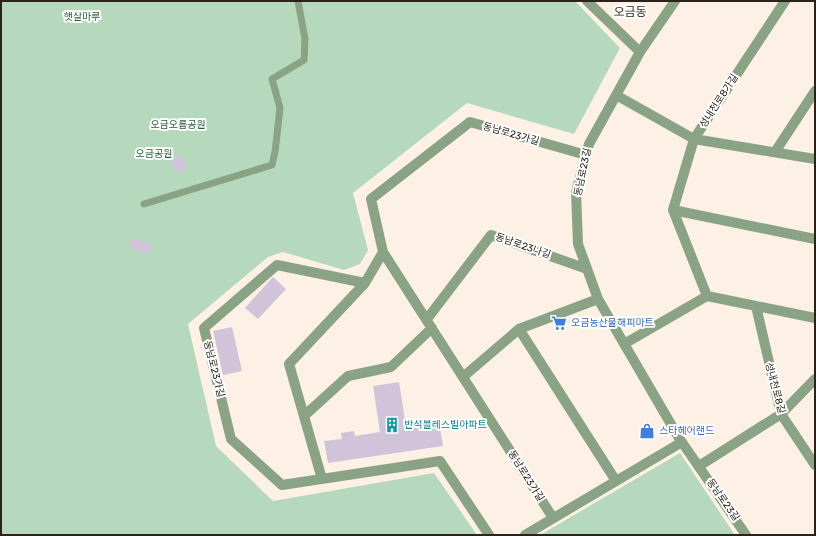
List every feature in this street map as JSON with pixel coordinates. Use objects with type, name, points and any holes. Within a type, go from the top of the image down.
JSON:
[{"type":"street","points":[[587,1],[640,52]]},
{"type":"street","name":"동남로23길","points":[[675,1],[640,52],[589,144],[576,192],[578,244],[598,299],[682,442],[746,535]]},
{"type":"street","name":"성내천로8가길","points":[[674,210],[694,139],[784,1]]},
{"type":"street","points":[[775,152],[815,91]]},
{"type":"street","points":[[616,95],[694,139],[815,159]]},
{"type":"street","name":"동남로23가길","points":[[553,518],[430,323],[383,252],[371,199],[470,122],[586,155]]},
{"type":"street","points":[[674,210],[815,239]]},
{"type":"street","points":[[674,210],[707,296]]},
{"type":"street","name":"동남로23나길","points":[[304,416],[348,376],[391,367],[430,323],[491,235],[587,268]]},
{"type":"street","points":[[322,479],[289,364],[365,283],[383,252]]},
{"type":"street","name":"동남로23가길","points":[[365,283],[277,265],[204,328],[231,439],[282,485],[440,461],[489,535]]},
{"type":"street","points":[[624,344],[707,296],[815,318]]},
{"type":"street","points":[[463,377],[519,329],[598,299]]},
{"type":"street","name":"성내천로8길","points":[[756,306],[781,414],[814,463]]},
{"type":"street","points":[[519,329],[616,481]]},
{"type":"street","points":[[699,466],[781,414],[815,379]]},
{"type":"street","points":[[525,535],[682,442]]},
{"type":"lane","points":[[144,204],[272,165],[280,108],[272,79],[304,60],[305,38],[298,1]]},
{"type":"green space","name":"오금공원","points":[[1,1],[575,1],[620,48],[574,134],[467,103],[353,193],[368,250],[360,264],[344,270],[283,252],[268,257],[188,324],[216,446],[273,501],[434,473],[477,535],[1,535]]},
{"type":"green space","points":[[680,453],[735,535],[540,535]]},
{"type":"building","points":[[182,156],[187,169],[176,173],[171,160]]},
{"type":"building","points":[[132,238],[152,244],[150,254],[129,248]]},
{"type":"building","points":[[273,277],[286,289],[258,319],[245,308]]},
{"type":"building","points":[[232,327],[242,371],[223,375],[213,331]]},
{"type":"building","name":"반석블레스빌아파트","points":[[399,382],[406,427],[439,422],[443,446],[328,463],[324,441],[342,439],[341,433],[354,431],[355,436],[380,432],[373,386]]},
{"type":"place","name":"오금농산물해피마트","points":[[559,323]]},
{"type":"place","name":"반석블레스빌아파트","points":[[392,425]]},
{"type":"place","name":"스타헤어랜드","points":[[647,431]]},
{"type":"district","name":"오금동","points":[[630,12]]},
{"type":"park label","name":"햇살마루","points":[[82,17]]},
{"type":"park label","name":"오금오름공원","points":[[178,125]]}]
